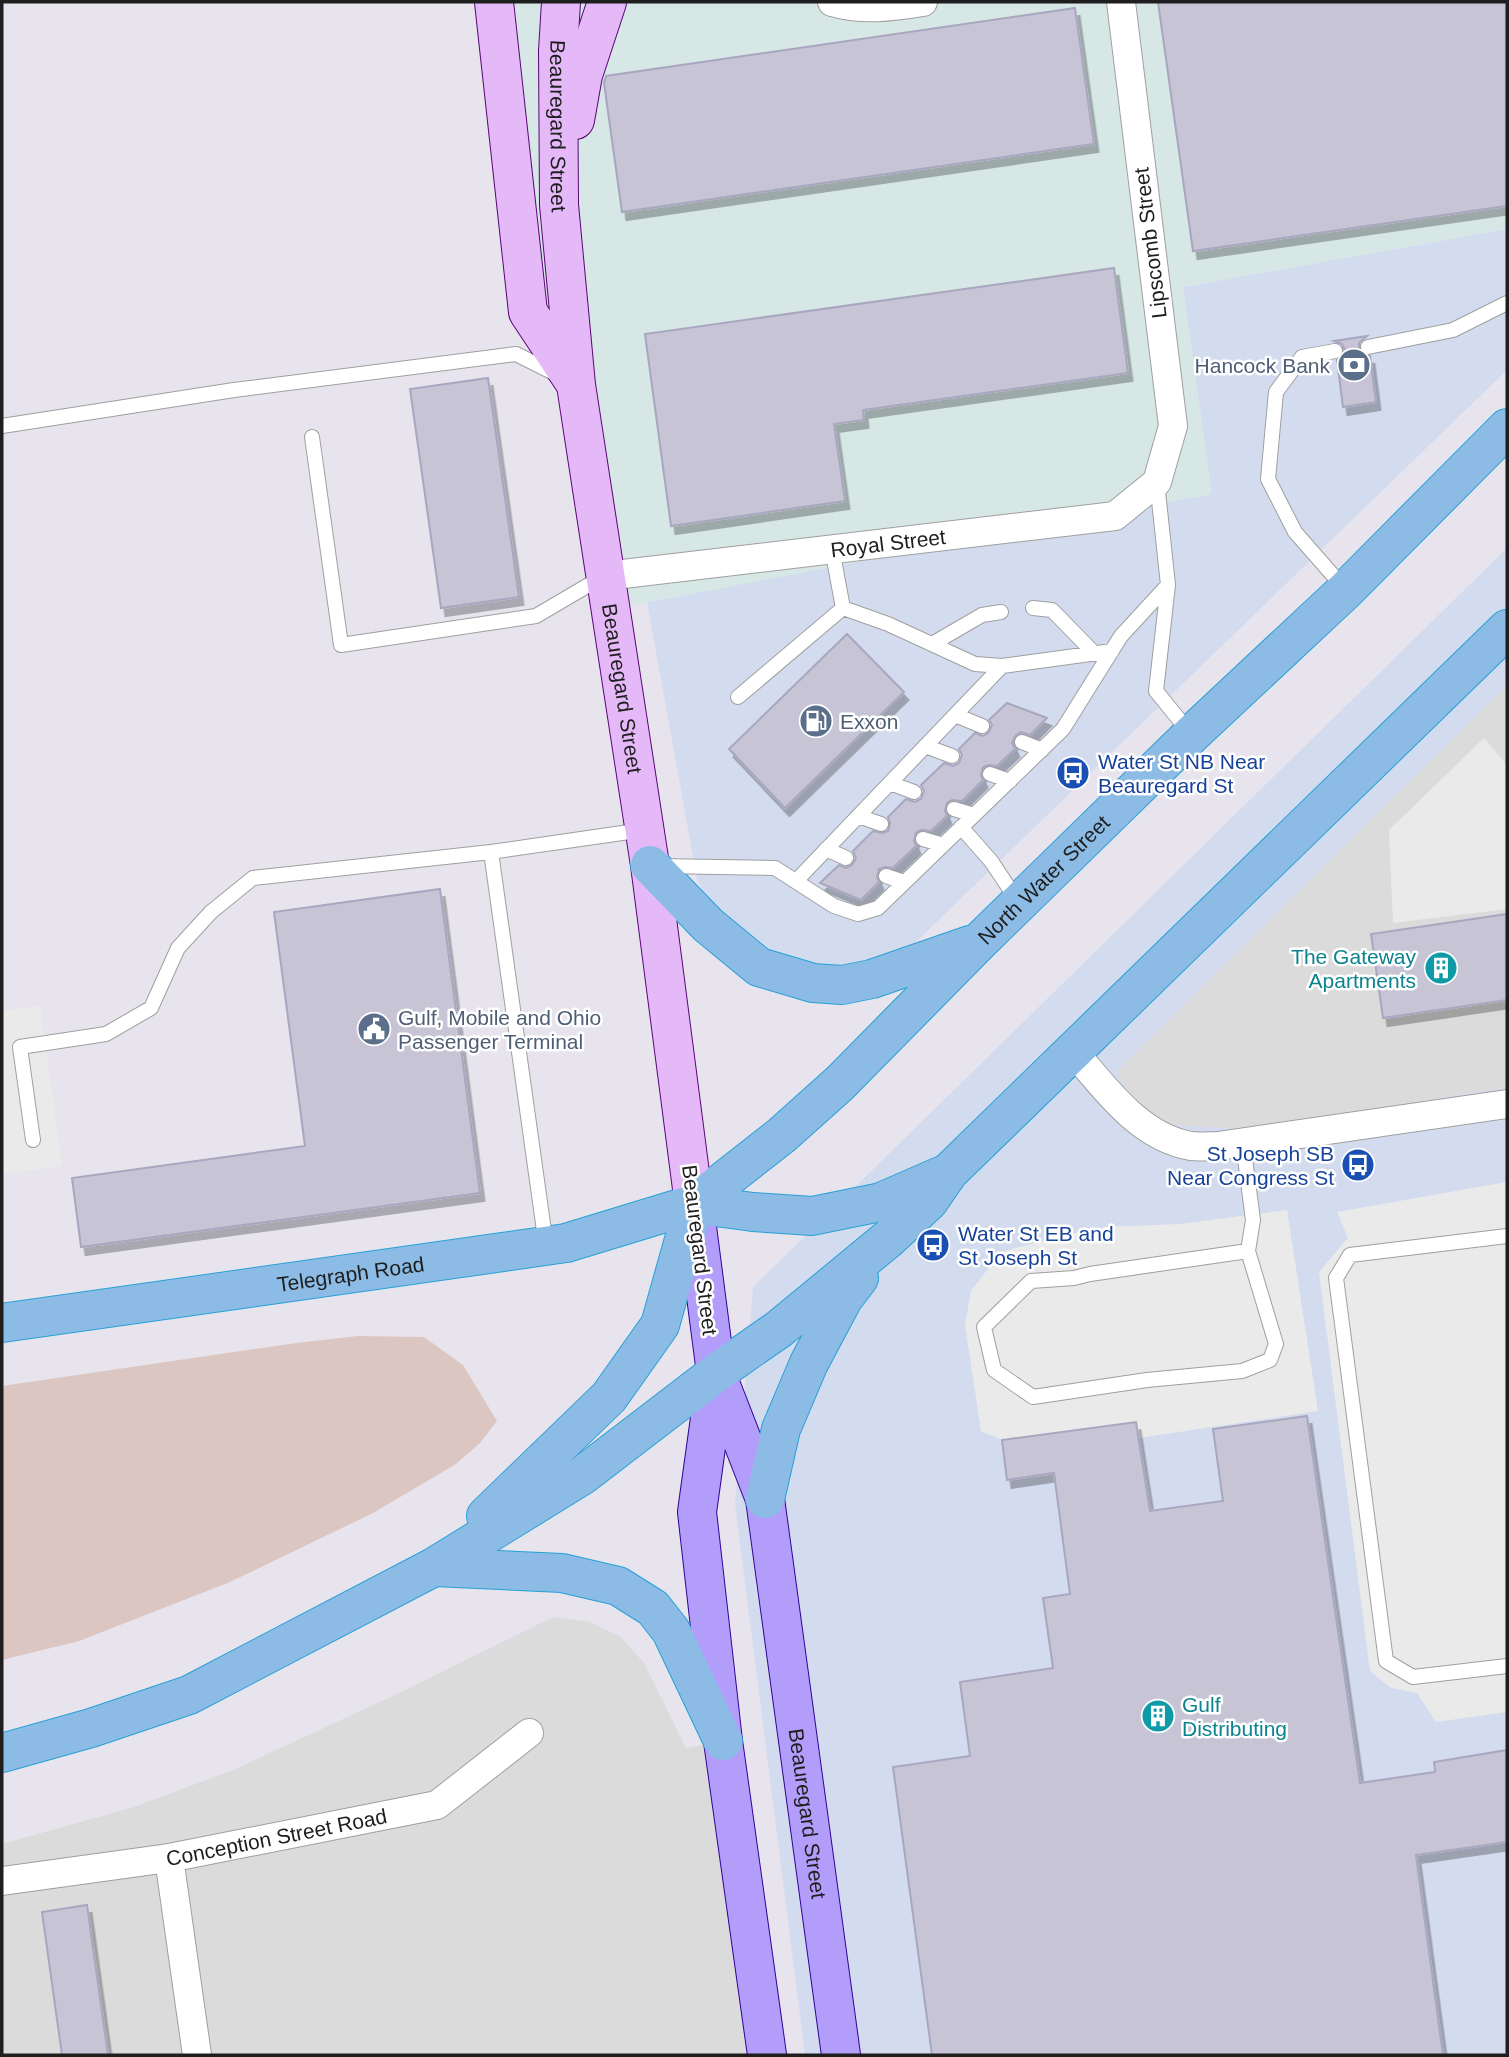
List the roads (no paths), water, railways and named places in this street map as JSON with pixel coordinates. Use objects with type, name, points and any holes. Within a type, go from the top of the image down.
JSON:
[{"type":"highway","name":"North Water Street","points":[[694,1204],[782,1135],[830,1092],[1191,735],[1346,590],[1507,428]]},
{"type":"highway","points":[[2,1753],[91,1728],[189,1695],[434,1567],[583,1475],[716,1373],[779,1329],[888,1239],[929,1201],[949,1172],[1507,629]]},
{"type":"highway","points":[[647,847],[708,925],[759,967],[813,984],[842,985],[872,979],[979,942]]},
{"type":"highway","points":[[434,1567],[610,1396],[660,1325],[694,1204],[812,1216],[881,1202],[949,1172]]},
{"type":"highway","name":"Telegraph Road","points":[[2,1323],[566,1243],[694,1204]]},
{"type":"highway","points":[[765,1499],[782,1429],[809,1363],[843,1299],[888,1239]]},
{"type":"highway","points":[[434,1567],[562,1573],[618,1586],[653,1608],[671,1631],[723,1741]]},
{"type":"main road","name":"Beauregard Street","points":[[694,1204],[716,1373],[765,1499],[841,2055]]},
{"type":"main road","name":"Beauregard Street","points":[[716,1373],[697,1512],[723,1741],[768,2055]]},
{"type":"street","points":[[494,2],[528,312],[576,385]]},
{"type":"street","name":"Beauregard Street","points":[[561,2],[558,51],[559,205],[576,385],[647,847],[694,1204]]},
{"type":"street","points":[[559,205],[583,75],[607,2]]},
{"type":"street","points":[[832,2],[845,6],[888,8],[923,2]]},
{"type":"street","name":"Lipscomb Street","points":[[1121,2],[1173,426],[1157,482]]},
{"type":"street","name":"Royal Street","points":[[606,576],[1115,516],[1157,482]]},
{"type":"street","points":[[1073,1051],[1121,1106],[1149,1129],[1171,1140],[1192,1146],[1242,1143],[1507,1104]]},
{"type":"street","name":"Conception Street Road","points":[[2,1881],[169,1858],[437,1805],[529,1734]]},
{"type":"street","points":[[169,1858],[197,2055]]},
{"type":"lane","points":[[1368,347],[1453,330],[1507,303]]},
{"type":"lane","points":[[1335,351],[1302,358],[1276,392],[1268,479],[1295,531],[1346,590]]},
{"type":"lane","points":[[2,426],[234,390],[516,354],[576,385]]},
{"type":"lane","points":[[312,437],[341,645],[536,616],[606,576]]},
{"type":"lane","points":[[1157,482],[1168,585],[1156,691],[1191,735]]},
{"type":"lane","points":[[832,549],[843,608]]},
{"type":"lane","points":[[33,1140],[20,1047],[106,1034],[151,1008],[178,948],[211,912],[253,878],[491,852],[647,847],[775,867],[834,906],[858,914],[877,908],[1063,729],[1121,636],[1168,585]]},
{"type":"lane","points":[[843,608],[887,624],[975,664],[1002,666],[1112,651]]},
{"type":"lane","points":[[738,697],[843,608]]},
{"type":"lane","points":[[1033,608],[1052,610],[1094,653]]},
{"type":"lane","points":[[932,644],[982,615],[1001,612]]},
{"type":"lane","points":[[796,881],[1002,666]]},
{"type":"lane","points":[[956,715],[982,726]]},
{"type":"lane","points":[[1022,742],[1042,750]]},
{"type":"lane","points":[[925,746],[952,756]]},
{"type":"lane","points":[[990,774],[1010,781]]},
{"type":"lane","points":[[890,783],[914,792]]},
{"type":"lane","points":[[954,809],[974,815]]},
{"type":"lane","points":[[858,816],[881,824]]},
{"type":"lane","points":[[961,827],[991,861],[1020,904]]},
{"type":"lane","points":[[923,839],[943,845]]},
{"type":"lane","points":[[827,849],[846,858]]},
{"type":"lane","points":[[491,852],[545,1245]]},
{"type":"lane","points":[[886,876],[904,882]]},
{"type":"lane","points":[[1242,1143],[1254,1220],[1248,1251],[1276,1344],[1270,1360],[1242,1371],[1147,1380],[1033,1397],[994,1370],[984,1327],[1031,1281],[1074,1278],[1248,1251]]},
{"type":"lane","points":[[1507,1236],[1350,1255],[1336,1278],[1386,1661],[1413,1677],[1507,1666]]},
{"type":"place","name":"Hancock Bank","points":[[1354,365]]},
{"type":"place","name":"Exxon","points":[[816,721]]},
{"type":"place","name":"Water St NB Near Beauregard St","points":[[1073,773]]},
{"type":"place","name":"The Gateway Apartments","points":[[1441,968]]},
{"type":"place","name":"Gulf, Mobile and Ohio Passenger Terminal","points":[[374,1029]]},
{"type":"place","name":"St Joseph SB Near Congress St","points":[[1358,1165]]},
{"type":"place","name":"Water St EB and St Joseph St","points":[[933,1245]]},
{"type":"place","name":"Gulf Distributing","points":[[1158,1716]]}]
